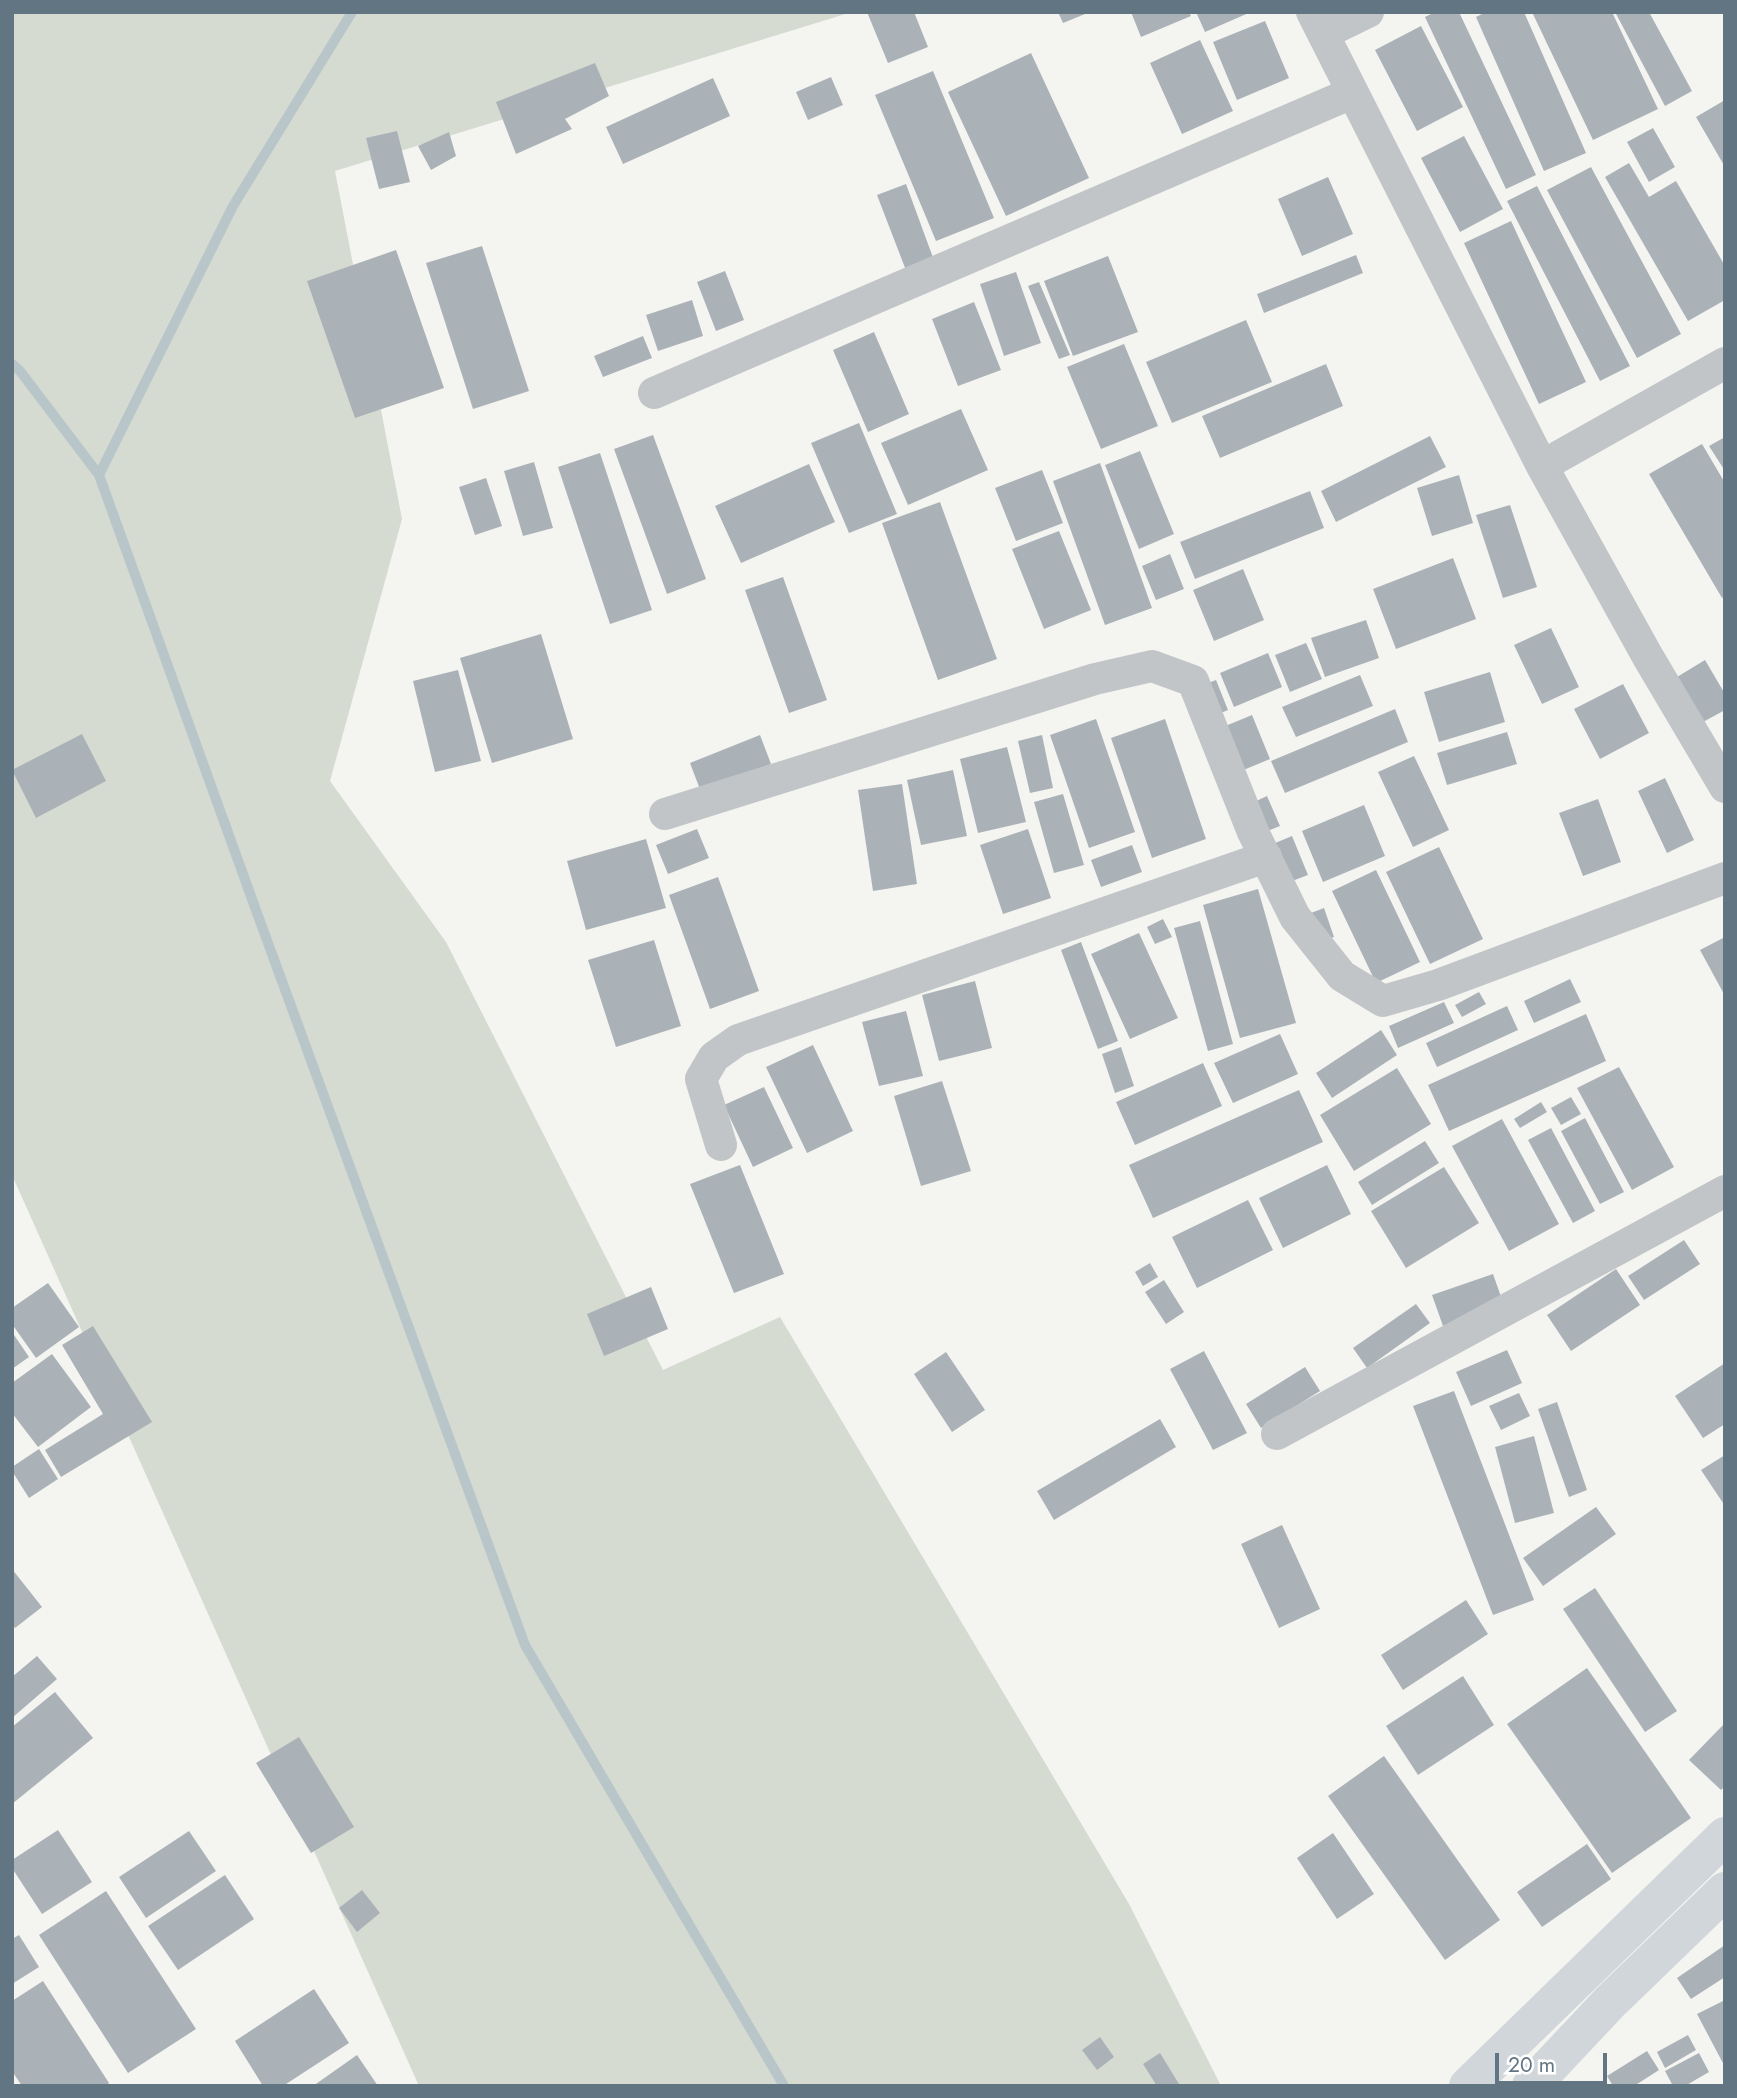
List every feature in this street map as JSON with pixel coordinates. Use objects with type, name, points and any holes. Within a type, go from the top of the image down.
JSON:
[{"type":"main road","points":[[1468,2086],[1725,1836]]},
{"type":"main road","points":[[1531,2086],[1610,2002],[1725,1891]]},
{"type":"street","points":[[1368,12],[1317,23],[1542,466],[1648,657],[1725,787]]},
{"type":"street","points":[[654,393],[1352,93]]},
{"type":"street","points":[[1542,466],[1725,363]]},
{"type":"street","points":[[665,814],[1095,679],[1152,666],[1192,681],[1253,832],[1295,917],[1342,976],[1383,1001],[1438,985],[1725,878]]},
{"type":"street","points":[[721,1145],[701,1079],[714,1057],[738,1040],[1266,857]]},
{"type":"street","points":[[1277,1434],[1725,1191]]},
{"type":"shaded area","points":[[12,12],[852,12],[335,171],[402,519],[330,781],[446,942],[663,1370],[780,1317],[1129,1904],[1221,2086],[419,2086],[12,1175]]},
{"type":"building","points":[[867,12],[914,12],[928,47],[888,63]]},
{"type":"building","points":[[1058,12],[1090,12],[1063,23]]},
{"type":"building","points":[[1131,12],[1189,12],[1191,16],[1141,37]]},
{"type":"building","points":[[1196,12],[1251,12],[1205,32]]},
{"type":"building","points":[[1435,12],[1459,12],[1536,175],[1506,189],[1425,17]]},
{"type":"building","points":[[1486,12],[1524,12],[1586,153],[1544,171],[1476,17]]},
{"type":"building","points":[[1532,12],[1612,12],[1658,109],[1593,140]]},
{"type":"building","points":[[1615,12],[1649,12],[1692,91],[1665,106]]},
{"type":"building","points":[[1265,21],[1289,78],[1237,100],[1213,42]]},
{"type":"building","points":[[1421,26],[1463,107],[1417,131],[1375,50]]},
{"type":"building","points":[[1200,40],[1233,111],[1182,134],[1150,63]]},
{"type":"building","points":[[1031,53],[1089,178],[1006,216],[948,92]]},
{"type":"building","points":[[595,63],[609,96],[565,119],[572,129],[516,154],[496,102]]},
{"type":"building","points":[[933,71],[994,218],[936,241],[875,95]]},
{"type":"building","points":[[831,77],[843,105],[808,120],[796,92]]},
{"type":"building","points":[[713,78],[730,116],[623,164],[606,127]]},
{"type":"building","points":[[1725,100],[1725,167],[1696,117]]},
{"type":"building","points":[[1653,128],[1675,167],[1649,182],[1627,142]]},
{"type":"building","points":[[397,131],[410,182],[379,189],[366,138]]},
{"type":"building","points":[[449,132],[456,156],[431,170],[418,146]]},
{"type":"building","points":[[1464,136],[1503,209],[1460,232],[1421,158]]},
{"type":"building","points":[[1629,163],[1649,197],[1676,181],[1725,266],[1725,300],[1688,321],[1605,177]]},
{"type":"building","points":[[1591,167],[1681,334],[1637,358],[1547,190]]},
{"type":"building","points":[[1328,177],[1353,234],[1302,256],[1278,199]]},
{"type":"building","points":[[906,184],[935,263],[907,273],[877,195]]},
{"type":"building","points":[[1537,186],[1630,366],[1600,381],[1507,201]]},
{"type":"building","points":[[1511,221],[1586,382],[1539,404],[1464,243]]},
{"type":"building","points":[[482,246],[529,391],[473,409],[426,263]]},
{"type":"building","points":[[396,250],[444,388],[355,418],[307,281]]},
{"type":"building","points":[[1356,255],[1363,273],[1264,313],[1257,294]]},
{"type":"building","points":[[1108,256],[1138,332],[1073,356],[1044,281]]},
{"type":"building","points":[[725,271],[744,320],[716,331],[697,282]]},
{"type":"building","points":[[1016,272],[1041,343],[1004,356],[980,284]]},
{"type":"building","points":[[1039,282],[1070,355],[1059,359],[1028,286]]},
{"type":"building","points":[[692,300],[703,336],[658,351],[646,315]]},
{"type":"building","points":[[974,302],[1001,370],[958,386],[932,319]]},
{"type":"building","points":[[1246,320],[1272,382],[1172,423],[1146,362]]},
{"type":"building","points":[[874,332],[909,414],[868,432],[833,350]]},
{"type":"building","points":[[643,336],[652,358],[603,377],[594,356]]},
{"type":"building","points":[[1124,344],[1158,426],[1101,449],[1067,367]]},
{"type":"building","points":[[1326,364],[1343,406],[1220,458],[1202,416]]},
{"type":"building","points":[[961,409],[988,470],[908,505],[881,443]]},
{"type":"building","points":[[859,423],[897,514],[849,533],[811,443]]},
{"type":"building","points":[[653,435],[706,579],[667,594],[614,449]]},
{"type":"building","points":[[1430,436],[1446,467],[1336,522],[1321,491]]},
{"type":"building","points":[[1725,437],[1725,471],[1709,446]]},
{"type":"building","points":[[1702,444],[1725,483],[1725,596],[1722,598],[1649,474]]},
{"type":"building","points":[[1140,451],[1174,534],[1139,549],[1105,465]]},
{"type":"building","points":[[600,453],[652,610],[610,624],[558,467]]},
{"type":"building","points":[[534,462],[553,528],[523,536],[504,471]]},
{"type":"building","points":[[1100,463],[1152,608],[1105,625],[1053,481]]},
{"type":"building","points":[[809,464],[835,522],[741,563],[715,506]]},
{"type":"building","points":[[1042,470],[1063,523],[1016,541],[995,488]]},
{"type":"building","points":[[1459,475],[1473,523],[1432,536],[1417,488]]},
{"type":"building","points":[[486,478],[502,526],[475,535],[459,487]]},
{"type":"building","points":[[1310,491],[1324,528],[1195,579],[1180,542]]},
{"type":"building","points":[[940,502],[997,659],[938,680],[882,523]]},
{"type":"building","points":[[1510,505],[1537,587],[1503,598],[1476,515]]},
{"type":"building","points":[[1059,531],[1091,610],[1044,629],[1012,549]]},
{"type":"building","points":[[1170,554],[1184,589],[1156,600],[1142,566]]},
{"type":"building","points":[[1453,558],[1476,619],[1396,649],[1373,589]]},
{"type":"building","points":[[1243,569],[1264,620],[1214,641],[1193,590]]},
{"type":"building","points":[[783,577],[827,700],[789,713],[745,590]]},
{"type":"building","points":[[1366,620],[1379,658],[1325,677],[1311,638]]},
{"type":"building","points":[[1551,628],[1579,687],[1542,704],[1514,645]]},
{"type":"building","points":[[541,634],[573,739],[492,763],[460,658]]},
{"type":"building","points":[[1306,643],[1322,679],[1290,692],[1275,655]]},
{"type":"building","points":[[1268,653],[1282,687],[1234,707],[1220,673]]},
{"type":"building","points":[[1705,660],[1725,694],[1725,710],[1703,722],[1677,677]]},
{"type":"building","points":[[458,670],[481,761],[435,772],[413,681]]},
{"type":"building","points":[[1490,672],[1505,722],[1439,742],[1424,692]]},
{"type":"building","points":[[1360,675],[1373,706],[1296,737],[1282,707]]},
{"type":"building","points":[[1216,680],[1228,710],[1216,715],[1203,685]]},
{"type":"building","points":[[1623,684],[1649,733],[1600,759],[1574,709]]},
{"type":"building","points":[[1395,709],[1408,742],[1285,793],[1271,761]]},
{"type":"building","points":[[1252,715],[1270,759],[1241,771],[1223,727]]},
{"type":"building","points":[[1096,719],[1135,832],[1089,848],[1050,735]]},
{"type":"building","points":[[1165,719],[1206,839],[1152,858],[1111,738]]},
{"type":"building","points":[[1507,732],[1517,764],[1447,785],[1437,753]]},
{"type":"building","points":[[82,734],[106,781],[36,818],[12,770]]},
{"type":"building","points":[[760,735],[771,764],[701,792],[690,763]]},
{"type":"building","points":[[1042,735],[1053,788],[1030,793],[1018,741]]},
{"type":"building","points":[[1007,747],[1026,822],[978,833],[960,759]]},
{"type":"building","points":[[1414,756],[1449,830],[1413,847],[1378,772]]},
{"type":"building","points":[[953,770],[967,836],[921,845],[907,780]]},
{"type":"building","points":[[1665,778],[1694,840],[1667,853],[1638,791]]},
{"type":"building","points":[[902,784],[917,884],[873,891],[858,790]]},
{"type":"building","points":[[1063,794],[1084,865],[1054,873],[1034,802]]},
{"type":"building","points":[[1267,796],[1280,826],[1265,832],[1252,803]]},
{"type":"building","points":[[1598,799],[1621,862],[1583,876],[1559,813]]},
{"type":"building","points":[[1364,805],[1385,856],[1323,882],[1302,831]]},
{"type":"building","points":[[697,829],[709,858],[668,874],[656,845]]},
{"type":"building","points":[[1028,829],[1051,898],[1003,914],[980,845]]},
{"type":"building","points":[[1292,836],[1308,875],[1284,884],[1268,846]]},
{"type":"building","points":[[646,839],[666,908],[586,930],[567,861]]},
{"type":"building","points":[[1132,845],[1142,872],[1101,887],[1091,860]]},
{"type":"building","points":[[1439,847],[1483,939],[1430,964],[1386,872]]},
{"type":"building","points":[[1376,870],[1420,962],[1376,983],[1332,891]]},
{"type":"building","points":[[718,877],[759,991],[710,1009],[669,895]]},
{"type":"building","points":[[1258,889],[1296,1023],[1240,1038],[1203,905]]},
{"type":"building","points":[[1324,908],[1334,937],[1321,941],[1311,913]]},
{"type":"building","points":[[1163,919],[1172,937],[1155,944],[1147,927]]},
{"type":"building","points":[[1200,921],[1233,1044],[1208,1051],[1174,928]]},
{"type":"building","points":[[1139,933],[1178,1018],[1130,1039],[1091,954]]},
{"type":"building","points":[[1725,937],[1725,996],[1700,950]]},
{"type":"building","points":[[654,940],[681,1026],[616,1047],[588,960]]},
{"type":"building","points":[[1081,942],[1118,1041],[1098,1049],[1061,950]]},
{"type":"building","points":[[1570,979],[1581,1002],[1534,1023],[1524,1001]]},
{"type":"building","points":[[975,981],[992,1048],[939,1061],[922,995]]},
{"type":"building","points":[[1479,992],[1486,1004],[1462,1017],[1455,1005]]},
{"type":"building","points":[[1444,1002],[1454,1023],[1398,1048],[1389,1026]]},
{"type":"building","points":[[1507,1006],[1518,1030],[1437,1067],[1426,1043]]},
{"type":"building","points":[[906,1011],[923,1076],[879,1086],[862,1022]]},
{"type":"building","points":[[1586,1014],[1606,1061],[1449,1131],[1428,1085]]},
{"type":"building","points":[[1381,1030],[1397,1055],[1332,1098],[1316,1073]]},
{"type":"building","points":[[1280,1034],[1298,1074],[1233,1103],[1214,1063]]},
{"type":"building","points":[[813,1045],[853,1131],[807,1153],[766,1067]]},
{"type":"building","points":[[1121,1047],[1134,1086],[1115,1093],[1102,1054]]},
{"type":"building","points":[[1203,1063],[1222,1106],[1135,1145],[1116,1102]]},
{"type":"building","points":[[1619,1067],[1674,1167],[1632,1190],[1577,1088]]},
{"type":"building","points":[[1397,1068],[1431,1124],[1354,1171],[1320,1115]]},
{"type":"building","points":[[942,1081],[971,1171],[921,1186],[894,1096]]},
{"type":"building","points":[[764,1087],[793,1148],[753,1167],[724,1105]]},
{"type":"building","points":[[1299,1090],[1323,1142],[1153,1218],[1129,1165]]},
{"type":"building","points":[[1571,1097],[1581,1114],[1561,1125],[1551,1108]]},
{"type":"building","points":[[1541,1102],[1547,1112],[1520,1128],[1514,1119]]},
{"type":"building","points":[[1585,1118],[1624,1192],[1600,1204],[1561,1131]]},
{"type":"building","points":[[1502,1119],[1559,1224],[1509,1251],[1452,1146]]},
{"type":"building","points":[[1551,1128],[1595,1211],[1573,1223],[1528,1140]]},
{"type":"building","points":[[1425,1141],[1439,1163],[1372,1205],[1358,1182]]},
{"type":"building","points":[[740,1165],[784,1274],[734,1293],[690,1184]]},
{"type":"building","points":[[1327,1165],[1351,1214],[1283,1248],[1259,1198]]},
{"type":"building","points":[[1444,1167],[1479,1223],[1406,1268],[1371,1211]]},
{"type":"building","points":[[1248,1200],[1273,1250],[1197,1288],[1172,1237]]},
{"type":"building","points":[[1684,1240],[1700,1264],[1644,1300],[1628,1276]]},
{"type":"building","points":[[1150,1263],[1158,1277],[1143,1286],[1135,1272]]},
{"type":"building","points":[[1616,1269],[1640,1305],[1571,1351],[1547,1315]]},
{"type":"building","points":[[1493,1274],[1504,1305],[1443,1326],[1432,1295]]},
{"type":"building","points":[[1164,1280],[1184,1312],[1166,1324],[1145,1292]]},
{"type":"building","points":[[48,1283],[79,1327],[36,1358],[12,1324],[12,1308]]},
{"type":"building","points":[[651,1287],[668,1329],[604,1356],[587,1314]]},
{"type":"building","points":[[1416,1304],[1430,1323],[1367,1368],[1353,1348]]},
{"type":"building","points":[[93,1326],[152,1422],[61,1477],[45,1450],[103,1414],[62,1345]]},
{"type":"building","points":[[12,1332],[29,1357],[12,1369]]},
{"type":"building","points":[[1507,1350],[1522,1383],[1471,1406],[1456,1372]]},
{"type":"building","points":[[1204,1351],[1247,1433],[1213,1450],[1170,1369]]},
{"type":"building","points":[[946,1352],[985,1410],[952,1432],[914,1374]]},
{"type":"building","points":[[52,1354],[91,1407],[38,1447],[12,1413],[12,1383]]},
{"type":"building","points":[[1725,1363],[1725,1424],[1703,1438],[1675,1396]]},
{"type":"building","points":[[1305,1367],[1320,1391],[1261,1428],[1246,1404]]},
{"type":"building","points":[[1454,1391],[1534,1600],[1493,1615],[1413,1406]]},
{"type":"building","points":[[1519,1393],[1530,1416],[1501,1430],[1489,1406]]},
{"type":"building","points":[[1557,1402],[1587,1490],[1569,1497],[1538,1409]]},
{"type":"building","points":[[1160,1419],[1176,1447],[1054,1520],[1037,1491]]},
{"type":"building","points":[[1534,1436],[1554,1513],[1515,1523],[1495,1447]]},
{"type":"building","points":[[39,1449],[58,1479],[29,1498],[12,1467]]},
{"type":"building","points":[[1725,1455],[1725,1506],[1701,1470]]},
{"type":"building","points":[[1596,1507],[1616,1534],[1543,1586],[1523,1558]]},
{"type":"building","points":[[1282,1525],[1320,1609],[1279,1628],[1241,1544]]},
{"type":"building","points":[[12,1569],[42,1607],[15,1628],[12,1624]]},
{"type":"building","points":[[1595,1588],[1677,1711],[1645,1732],[1563,1609]]},
{"type":"building","points":[[1466,1600],[1488,1634],[1403,1690],[1381,1655]]},
{"type":"building","points":[[37,1656],[57,1679],[12,1718],[12,1677]]},
{"type":"building","points":[[1587,1668],[1691,1818],[1612,1873],[1507,1724]]},
{"type":"building","points":[[1463,1676],[1494,1725],[1418,1775],[1386,1726]]},
{"type":"building","points":[[55,1692],[93,1738],[12,1804],[12,1727]]},
{"type":"building","points":[[1725,1723],[1725,1786],[1721,1790],[1689,1760]]},
{"type":"building","points":[[299,1737],[354,1827],[311,1853],[256,1763]]},
{"type":"building","points":[[1384,1756],[1500,1920],[1445,1960],[1328,1796]]},
{"type":"building","points":[[58,1830],[92,1882],[42,1914],[12,1868],[12,1860]]},
{"type":"building","points":[[189,1831],[216,1871],[146,1918],[119,1877]]},
{"type":"building","points":[[1333,1833],[1374,1894],[1337,1919],[1297,1858]]},
{"type":"building","points":[[1587,1844],[1611,1879],[1542,1927],[1517,1892]]},
{"type":"building","points":[[225,1875],[254,1919],[178,1970],[148,1926]]},
{"type":"building","points":[[362,1890],[380,1913],[357,1932],[339,1908]]},
{"type":"building","points":[[106,1891],[196,2029],[128,2073],[39,1935]]},
{"type":"building","points":[[19,1935],[39,1967],[12,1984],[12,1939]]},
{"type":"building","points":[[1725,1945],[1725,1977],[1691,1999],[1677,1978]]},
{"type":"building","points":[[43,1981],[109,2083],[106,2086],[22,2086],[12,2071],[12,2001]]},
{"type":"building","points":[[314,1989],[349,2043],[283,2086],[263,2086],[235,2041]]},
{"type":"building","points":[[1725,2000],[1725,2067],[1697,2014]]},
{"type":"building","points":[[1688,2035],[1696,2050],[1665,2068],[1657,2052]]},
{"type":"building","points":[[1100,2037],[1114,2057],[1097,2070],[1082,2050]]},
{"type":"building","points":[[1647,2051],[1659,2070],[1634,2086],[1613,2086],[1607,2076]]},
{"type":"building","points":[[1160,2053],[1179,2084],[1157,2086],[1143,2064]]},
{"type":"building","points":[[1699,2053],[1709,2072],[1685,2086],[1673,2086],[1665,2071]]},
{"type":"building","points":[[357,2055],[378,2086],[313,2086]]},
{"type":"waterway","points":[[99,475],[233,206],[352,12]]},
{"type":"waterway","points":[[12,364],[99,475],[525,1645],[784,2086]]}]
